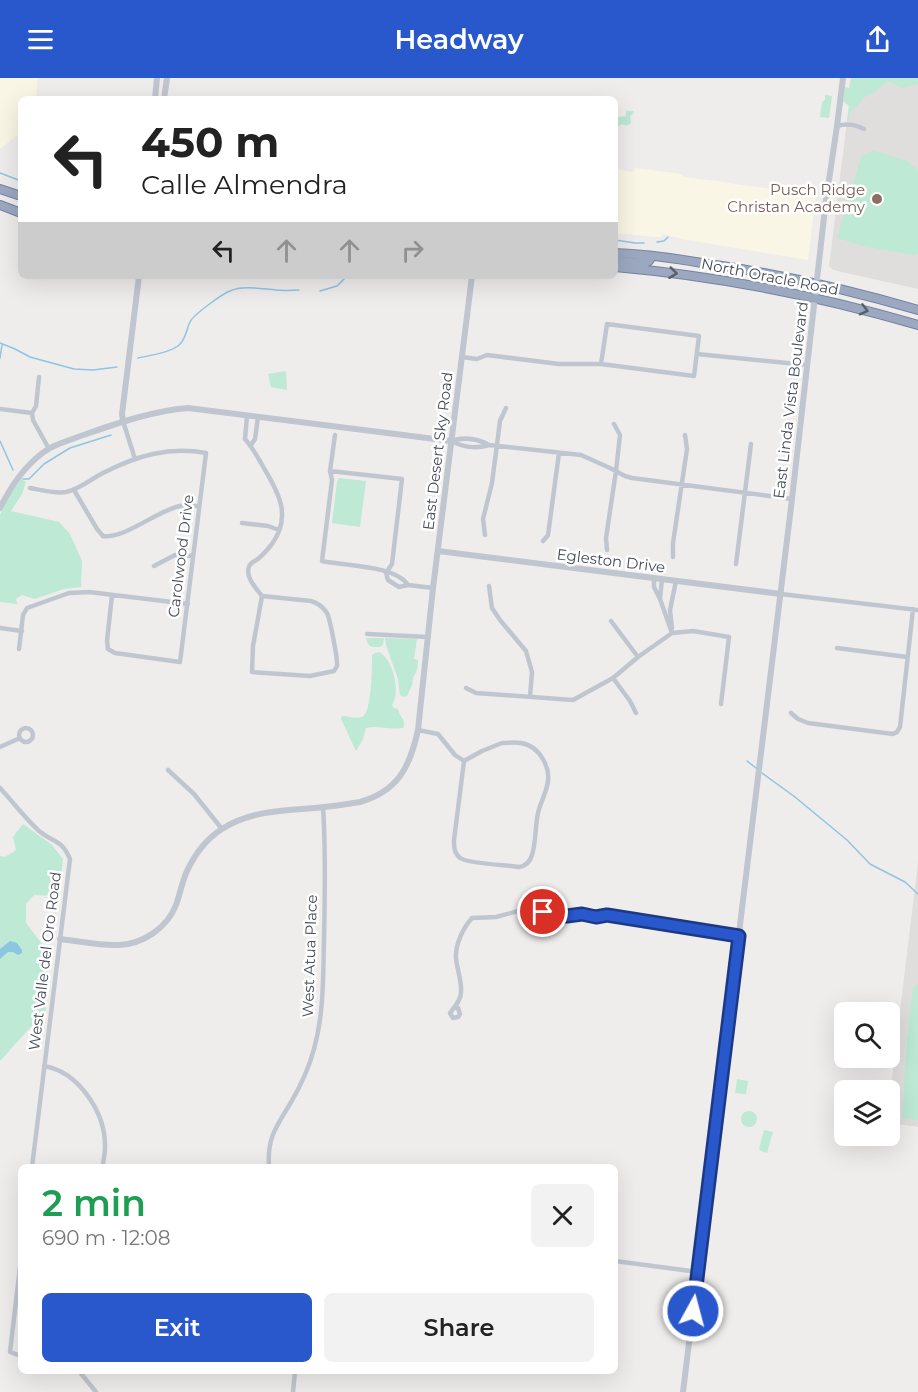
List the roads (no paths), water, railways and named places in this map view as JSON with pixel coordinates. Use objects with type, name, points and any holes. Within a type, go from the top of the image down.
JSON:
[{"type":"highway","points":[[0,189],[18,195]]},
{"type":"highway","points":[[0,205],[18,212]]},
{"type":"highway","name":"North Oracle Road","points":[[618,253],[726,266],[817,283],[918,310]]},
{"type":"highway","points":[[618,261],[645,263],[652,256]]},
{"type":"highway","name":"North Oracle Road","points":[[618,267],[720,279],[815,298],[881,314],[918,326]]},
{"type":"street","points":[[155,96],[157,78]]},
{"type":"street","points":[[164,96],[167,78]]},
{"type":"street","name":"East Linda Vista Boulevard","points":[[683,1392],[781,594],[826,200],[843,78]]},
{"type":"street","points":[[837,126],[853,125],[864,129]]},
{"type":"street","points":[[30,488],[55,492],[74,490],[104,472],[135,459],[122,414],[139,279]]},
{"type":"street","name":"East Desert Sky Road","points":[[60,939],[120,945],[133,943],[149,936],[165,923],[174,910],[184,878],[198,852],[207,840],[222,829],[255,814],[323,807],[376,798],[398,778],[407,766],[418,730],[471,279]]},
{"type":"street","points":[[462,357],[477,359],[487,355],[559,364],[601,364],[694,376],[699,336],[607,324],[601,364]]},
{"type":"street","points":[[697,354],[807,365]]},
{"type":"street","points":[[39,377],[36,406],[32,413],[33,420],[50,448]]},
{"type":"street","points":[[0,508],[9,490],[21,474],[50,448],[123,421],[167,410],[188,408],[451,441],[460,438],[482,440],[489,445],[585,456],[632,478],[792,499]]},
{"type":"street","points":[[485,535],[483,519],[492,483],[500,422],[506,408]]},
{"type":"street","points":[[0,409],[32,413]]},
{"type":"street","points":[[247,416],[245,439],[278,492],[282,510],[279,530],[274,542],[260,558],[249,564],[248,569],[250,580],[262,596],[253,646],[252,672],[310,676],[334,671],[337,662],[330,619],[323,608],[311,601],[262,596]]},
{"type":"street","points":[[251,446],[255,440],[258,417]]},
{"type":"street","points":[[607,550],[606,538],[620,435],[614,424]]},
{"type":"street","points":[[335,435],[322,561],[370,568],[387,573]]},
{"type":"street","points":[[673,557],[687,449],[685,435]]},
{"type":"street","points":[[736,564],[751,444]]},
{"type":"street","name":"Carolwood Drive","points":[[112,595],[107,650],[180,662],[206,453],[166,450],[135,459]]},
{"type":"street","points":[[543,541],[548,535],[559,453]]},
{"type":"street","points":[[330,471],[402,479],[392,564],[387,573],[388,580],[399,587],[408,585],[434,588]]},
{"type":"street","points":[[74,490],[103,538],[113,536],[178,506],[199,506]]},
{"type":"street","points":[[242,523],[268,526],[279,530]]},
{"type":"street","name":"Egleston Drive","points":[[438,551],[781,594]]},
{"type":"street","points":[[154,566],[175,555],[193,556]]},
{"type":"street","points":[[654,578],[654,587],[672,633]]},
{"type":"street","points":[[660,599],[662,579]]},
{"type":"street","points":[[672,633],[670,610],[676,581]]},
{"type":"street","points":[[489,586],[492,608],[526,651],[532,672],[530,697]]},
{"type":"street","points":[[19,649],[25,609],[69,593],[89,592],[188,604]]},
{"type":"street","points":[[781,594],[915,610],[907,657],[900,727],[897,732],[893,734],[808,723],[791,713]]},
{"type":"street","points":[[660,599],[672,595]]},
{"type":"street","points":[[611,621],[638,657]]},
{"type":"street","points":[[0,628],[22,630]]},
{"type":"street","points":[[466,688],[476,693],[573,699],[614,678],[638,657],[672,633],[693,632],[729,637],[721,704]]},
{"type":"street","points":[[367,634],[429,633]]},
{"type":"street","points":[[837,648],[907,657]]},
{"type":"street","points":[[614,678],[636,713]]},
{"type":"street","points":[[418,730],[438,734],[455,755],[464,762]]},
{"type":"street","points":[[0,747],[20,738]]},
{"type":"street","points":[[502,743],[523,743],[535,750],[544,761],[548,771],[548,785],[537,815],[532,855],[525,866],[468,861],[454,850],[464,762],[502,743]]},
{"type":"street","points":[[168,770],[204,806],[222,829]]},
{"type":"street","name":"West Valle del Oro Road","points":[[0,788],[42,834],[58,842],[66,850],[70,859],[32,1164]]},
{"type":"street","name":"West Atua Place","points":[[269,1164],[271,1139],[302,1080],[314,1051],[322,1006],[325,840],[323,807]]},
{"type":"street","points":[[455,1007],[461,992],[456,951],[463,932],[472,918],[496,916],[522,910],[561,916],[607,915],[739,936]]},
{"type":"street","points":[[44,1066],[56,1068],[88,1096],[97,1112],[102,1128],[105,1147],[103,1164]]},
{"type":"street","points":[[618,1261],[698,1272]]},
{"type":"street","points":[[18,1284],[10,1352],[18,1355]]},
{"type":"street","points":[[81,1374],[96,1392]]},
{"type":"street","points":[[293,1392],[295,1374]]},
{"type":"water","points":[[10,941],[17,943],[22,953],[18,955],[8,952],[0,959],[0,949]]},
{"type":"waterway","points":[[0,173],[18,180]]},
{"type":"waterway","points":[[657,242],[664,241],[668,237]]},
{"type":"waterway","points":[[618,240],[644,243]]},
{"type":"waterway","points":[[320,291],[337,286],[344,279]]},
{"type":"waterway","points":[[138,358],[164,353],[181,344],[192,319],[230,291],[247,288],[299,290]]},
{"type":"waterway","points":[[0,343],[30,357],[74,369],[93,370],[117,367]]},
{"type":"waterway","points":[[0,358],[2,345]]},
{"type":"waterway","points":[[23,479],[29,479],[44,464],[70,448],[111,435]]},
{"type":"waterway","points":[[0,441],[13,470]]},
{"type":"waterway","points":[[747,761],[756,768]]},
{"type":"waterway","points":[[762,773],[847,840],[870,864],[905,882],[918,894]]},
{"type":"place","name":"Pusch Ridge Christan Academy","points":[[877,199]]}]
